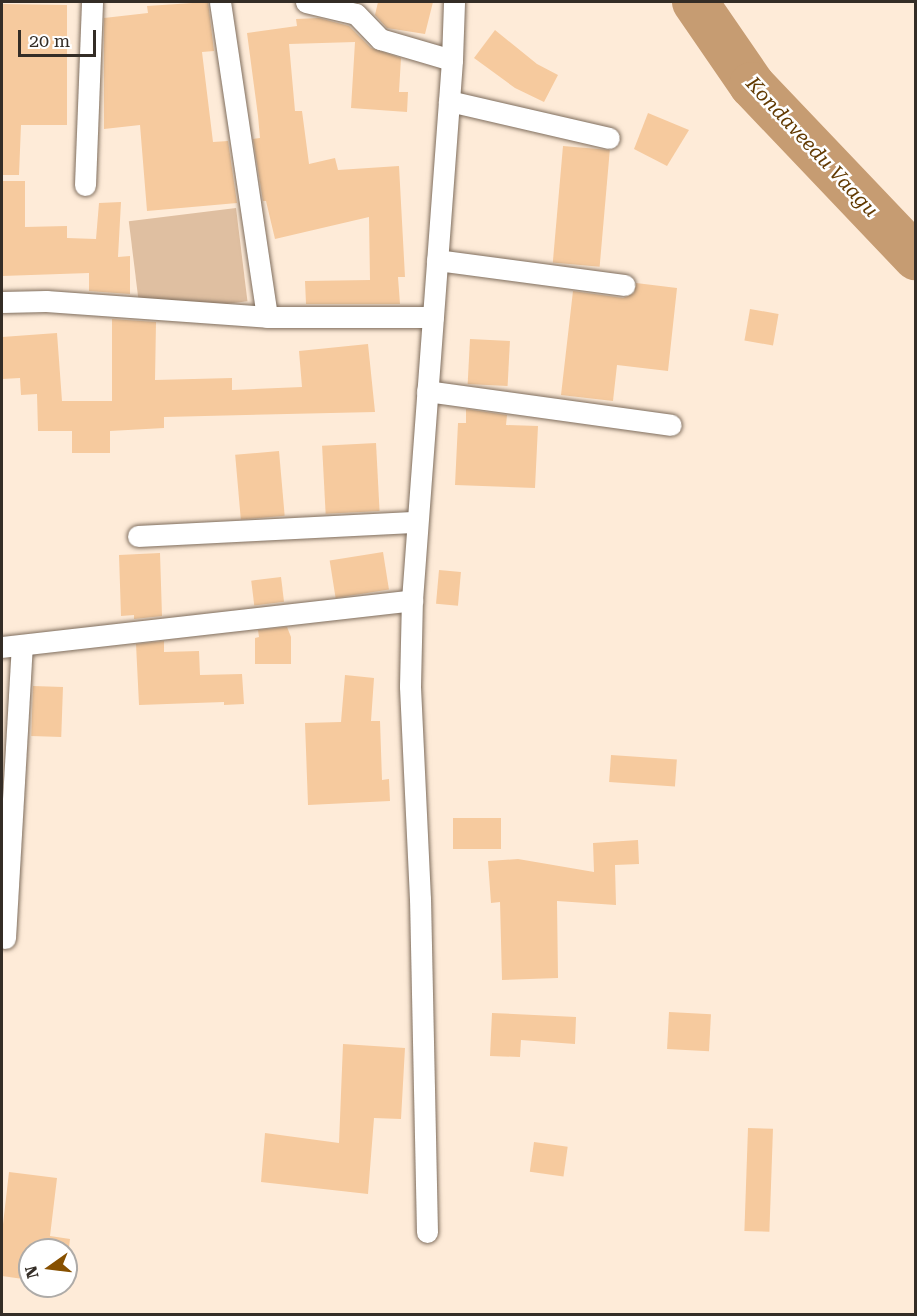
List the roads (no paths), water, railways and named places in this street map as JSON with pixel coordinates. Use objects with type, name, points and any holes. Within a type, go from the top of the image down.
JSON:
[{"type":"street","points":[[85,185],[92,2]]},
{"type":"street","points":[[220,2],[267,317]]},
{"type":"street","points":[[306,2],[356,14],[380,39],[452,60]]},
{"type":"street","points":[[427,1232],[420,899],[410,686],[417,522],[452,60],[454,2]]},
{"type":"street","points":[[449,101],[609,138]]},
{"type":"street","points":[[437,260],[624,285]]},
{"type":"street","points":[[2,302],[46,301],[267,317],[433,317]]},
{"type":"street","points":[[427,391],[671,425]]},
{"type":"street","points":[[138,536],[417,522]]},
{"type":"street","points":[[5,939],[12,646],[412,600]]},
{"type":"waterway","name":"Kondaveedu Vaagu","points":[[695,2],[752,85],[916,257]]}]
